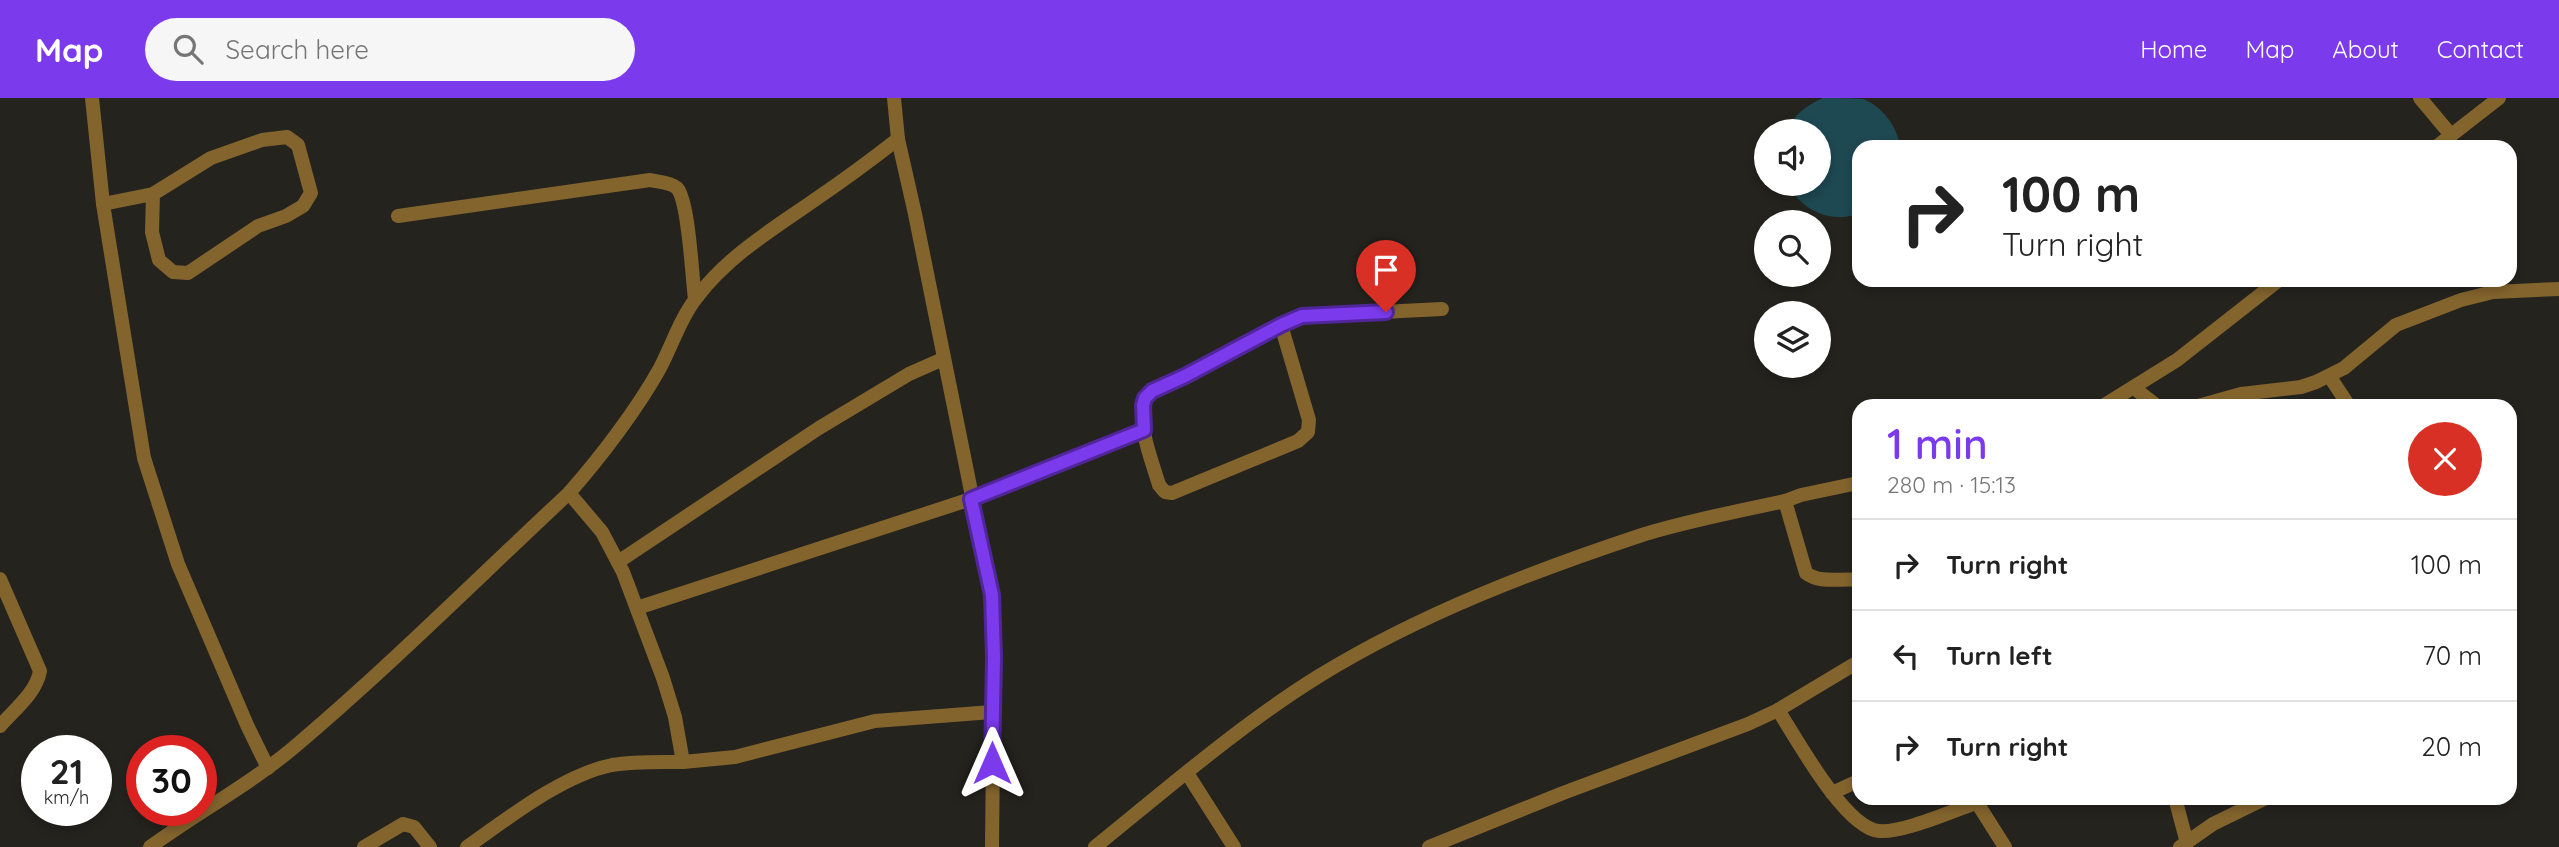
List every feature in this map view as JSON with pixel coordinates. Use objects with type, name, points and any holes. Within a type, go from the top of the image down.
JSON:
[{"type":"street","points":[[92,98],[103,204],[147,470],[178,564],[268,768]]},
{"type":"street","points":[[894,98],[898,139],[992,595],[992,847]]},
{"type":"street","points":[[2420,98],[2451,135]]},
{"type":"street","points":[[2445,140],[2499,98]]},
{"type":"street","points":[[103,204],[153,194],[211,158],[262,140],[287,137],[298,145],[311,193],[303,206],[286,216],[258,226],[188,273],[173,272],[159,260],[152,232],[153,194]]},
{"type":"street","points":[[150,847],[268,768],[397,656],[592,468],[659,370],[695,299],[738,253],[898,139]]},
{"type":"street","points":[[398,216],[650,180],[667,183],[677,188],[684,205],[695,299]]},
{"type":"street","points":[[2115,399],[2217,331],[2270,287]]},
{"type":"street","points":[[2223,399],[2241,394],[2301,387],[2330,377],[2396,325],[2461,300],[2493,292],[2559,289]]},
{"type":"street","points":[[1281,325],[1309,420],[1308,432],[1298,441],[1172,493],[1165,492],[1159,485],[1144,430],[1143,405],[1145,398],[1152,391],[1281,325],[1302,316],[1441,309]]},
{"type":"street","points":[[618,562],[819,428],[909,374],[943,359]]},
{"type":"street","points":[[2330,377],[2344,399]]},
{"type":"street","points":[[2134,388],[2148,399]]},
{"type":"street","points":[[637,608],[971,499],[1144,430]]},
{"type":"street","points":[[1095,847],[1250,723],[1317,678],[1406,628],[1490,591],[1646,534],[1852,484]]},
{"type":"street","points":[[569,493],[601,532],[618,562],[671,704],[683,762]]},
{"type":"street","points":[[1785,501],[1806,573],[1820,580],[1852,580]]},
{"type":"street","points":[[0,579],[40,671],[36,685],[0,726]]},
{"type":"street","points":[[1429,847],[1563,793],[1748,724],[1778,710],[1852,666]]},
{"type":"street","points":[[1778,710],[1832,793],[1858,823],[1877,831],[1900,829],[1962,805]]},
{"type":"street","points":[[467,847],[526,806],[585,774],[613,765],[735,757],[875,721],[992,712]]},
{"type":"street","points":[[1187,773],[1234,847]]},
{"type":"street","points":[[1832,793],[1852,783]]},
{"type":"street","points":[[1978,805],[2005,847]]},
{"type":"street","points":[[2176,805],[2183,845],[2213,824],[2252,805]]},
{"type":"street","points":[[364,847],[403,824],[414,827],[430,847]]},
{"type":"water","points":[[1823,98],[1863,99],[1877,107],[1888,118],[1896,132],[1899,140],[1852,140],[1852,216],[1837,217],[1831,216],[1831,210],[1813,210],[1796,196],[1831,196],[1831,119],[1794,119],[1801,111]]},
{"type":"route","points":[[992,763],[992,595],[971,499],[1144,430],[1143,405],[1145,398],[1152,391],[1281,325],[1302,316],[1386,312]]}]
